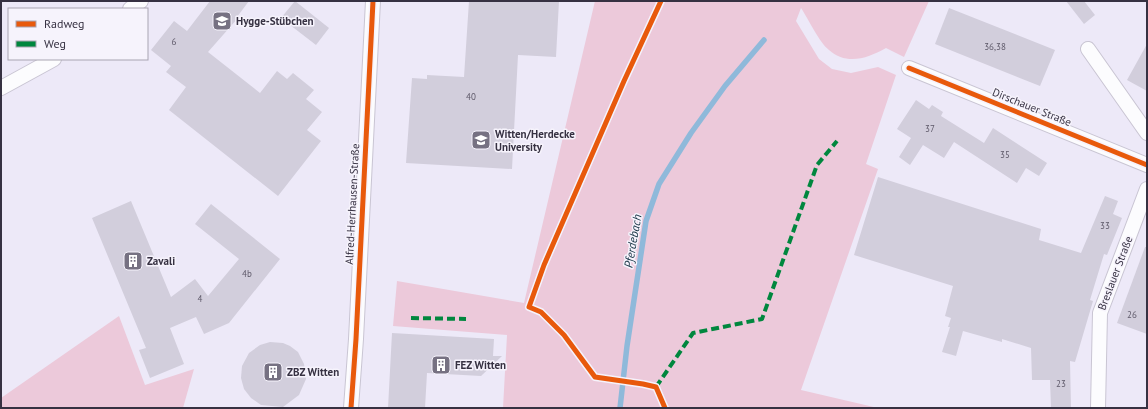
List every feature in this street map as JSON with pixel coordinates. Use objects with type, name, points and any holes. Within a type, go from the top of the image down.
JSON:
[{"type":"street","points":[[132,8],[142,1]]},
{"type":"street","name":"Alfred-Herrhausen-Straße","points":[[351,408],[373,1]]},
{"type":"street","points":[[1088,49],[1147,133]]},
{"type":"street","points":[[1,88],[52,60]]},
{"type":"street","name":"Dirschauer Straße","points":[[909,68],[1147,165]]},
{"type":"street","name":"Breslauer Straße","points":[[1098,408],[1100,313],[1147,189]]},
{"type":"shaded area","points":[[595,1],[929,1],[904,57],[886,48],[872,55],[858,59],[843,58],[836,55],[825,46],[801,8],[796,21],[819,59],[832,69],[851,73],[878,67],[896,75],[866,164],[878,169],[801,390],[878,408],[503,408],[507,335],[393,326],[397,281],[524,303]]},
{"type":"shaded area","points":[[119,316],[145,385],[194,369],[183,408],[1,408],[1,398]]},
{"type":"building","points":[[210,1],[249,1],[237,17],[238,18],[208,52],[260,93],[277,71],[287,79],[293,73],[314,90],[306,99],[322,112],[307,130],[321,141],[278,196],[169,110],[186,87],[166,72],[171,66],[151,50],[174,21],[187,31]]},
{"type":"building","points":[[295,1],[329,28],[316,45],[281,18]]},
{"type":"building","points":[[469,1],[559,1],[556,57],[518,55],[512,169],[406,163],[412,78],[427,79],[427,75],[464,77]]},
{"type":"building","points":[[1066,1],[1084,1],[1095,15],[1084,24]]},
{"type":"building","points":[[949,8],[1055,50],[1040,86],[935,44]]},
{"type":"building","points":[[1147,44],[1147,91],[1127,80]]},
{"type":"building","points":[[916,100],[929,109],[932,105],[943,112],[941,116],[984,143],[993,128],[1047,163],[1039,176],[1026,168],[1017,183],[954,142],[944,158],[923,145],[910,165],[899,157],[911,138],[897,129]]},
{"type":"building","points":[[878,177],[1041,229],[1039,240],[1081,253],[1105,196],[1118,201],[1113,214],[1122,218],[1107,255],[1104,254],[1090,300],[1093,301],[1075,362],[1070,361],[1071,408],[1051,408],[1050,380],[1032,380],[1031,348],[1002,339],[1002,342],[963,331],[956,356],[942,352],[950,327],[948,327],[951,318],[945,316],[953,286],[854,255]]},
{"type":"building","points":[[131,201],[171,297],[195,279],[208,296],[239,259],[195,224],[211,204],[280,259],[229,323],[204,334],[196,317],[170,328],[184,364],[150,378],[139,350],[146,348],[92,218]]},
{"type":"building","points":[[1145,247],[1147,247],[1147,334],[1117,323]]},
{"type":"building","name":"FEZ Witten","points":[[392,333],[494,339],[493,356],[502,356],[481,376],[427,373],[425,408],[388,408]]},
{"type":"building","name":"ZBZ Witten","points":[[270,342],[283,343],[290,346],[298,352],[304,364],[306,379],[299,395],[283,407],[261,405],[251,398],[244,389],[241,378],[242,366],[249,353],[260,345]]},
{"type":"waterway","name":"Pferdebach","points":[[620,408],[627,346],[646,221],[659,184],[691,133],[725,86],[764,40]]},
{"type":"marked path","points":[[656,387],[693,333],[762,319],[817,165],[837,141]]},
{"type":"marked path","points":[[411,318],[466,319]]},
{"type":"cycle path","points":[[351,408],[356,339],[373,1]]},
{"type":"cycle path","points":[[661,1],[624,81],[544,265],[529,307],[541,312],[564,335],[595,377],[656,387],[665,408]]},
{"type":"cycle path","points":[[909,68],[1147,165]]},
{"type":"place","name":"Hygge-Stübchen","points":[[222,21]]},
{"type":"place","name":"Witten/Herdecke University","points":[[481,140]]},
{"type":"place","name":"Zavali","points":[[133,261]]},
{"type":"place","name":"FEZ Witten","points":[[441,365]]},
{"type":"place","name":"ZBZ Witten","points":[[273,372]]}]
